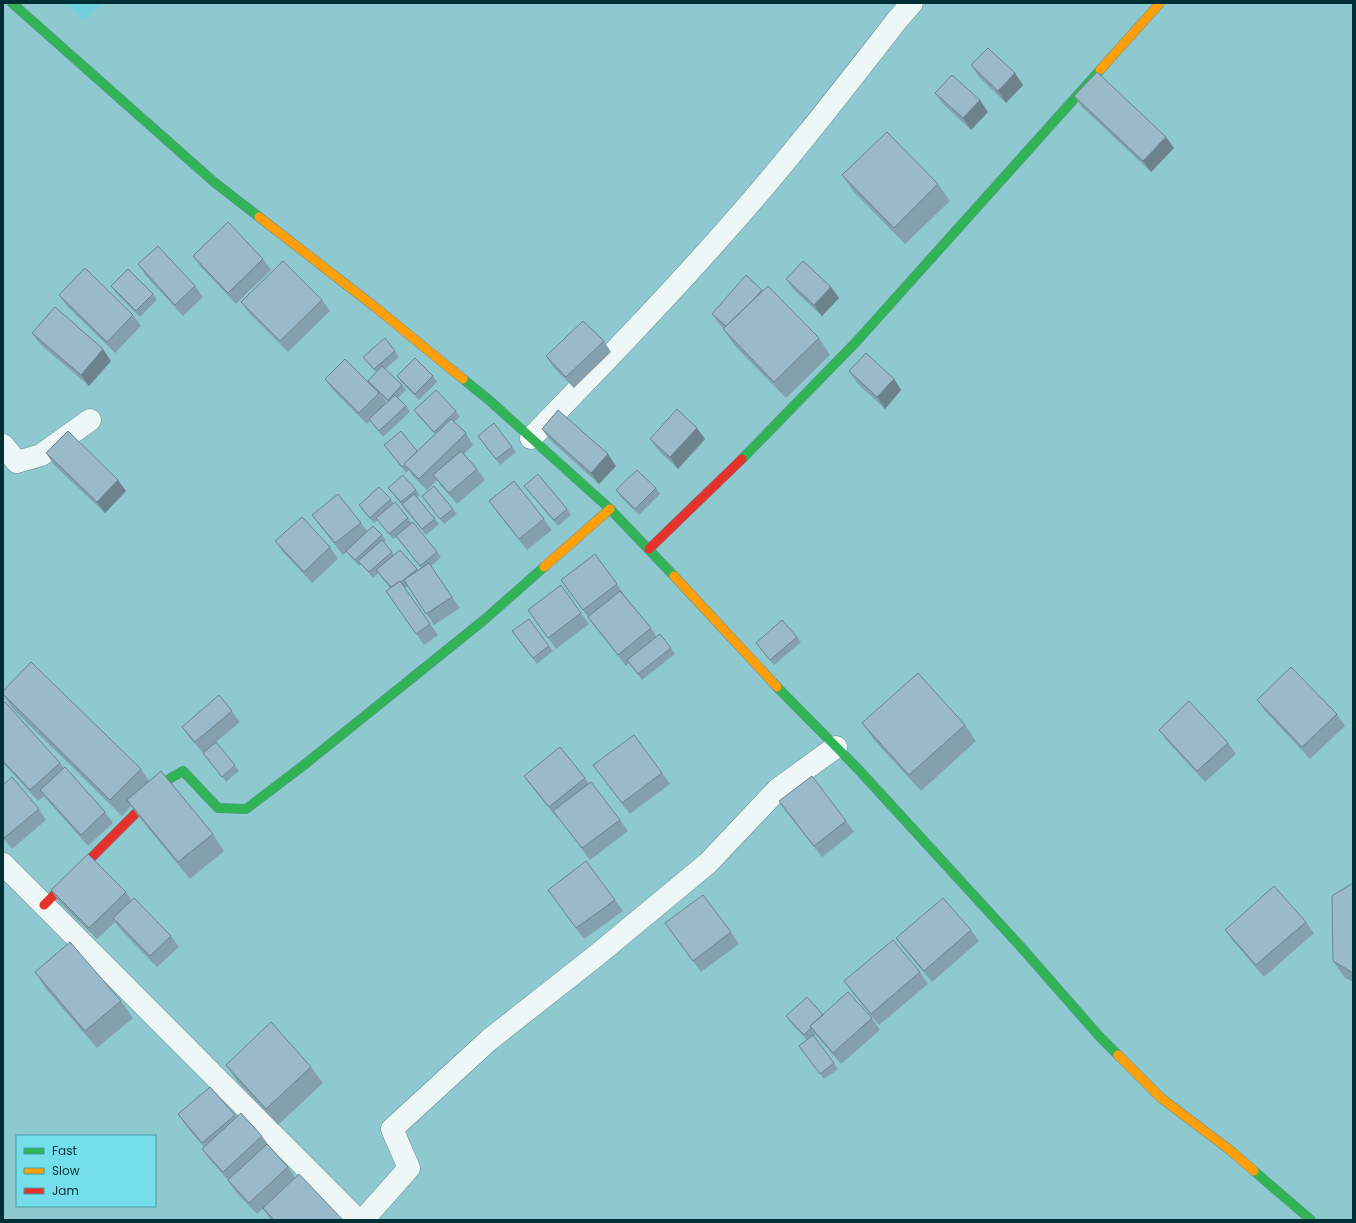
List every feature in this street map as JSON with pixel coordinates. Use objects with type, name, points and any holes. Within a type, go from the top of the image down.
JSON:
[{"type":"street","points":[[12,3],[214,182],[375,307],[489,400],[610,509],[649,548],[769,679],[836,747],[1022,946],[1099,1036],[1161,1098],[1231,1151],[1311,1220]]},
{"type":"street","points":[[530,438],[625,342],[723,234],[811,130],[912,3]]},
{"type":"street","points":[[649,548],[727,475],[857,341],[1160,3]]},
{"type":"street","points":[[3,445],[17,462],[41,455],[90,420]]},
{"type":"street","points":[[44,905],[169,779],[183,770],[218,808],[246,809],[304,766],[484,620],[610,509]]},
{"type":"street","points":[[363,1220],[409,1168],[392,1129],[489,1040],[597,955],[708,863],[778,789],[836,747]]},
{"type":"street","points":[[3,864],[358,1220]]},
{"type":"shaded area","points":[[64,3],[104,3],[84,21]]},
{"type":"building","points":[[988,48],[1015,73],[998,91],[971,65]]},
{"type":"building","points":[[1097,72],[1166,137],[1143,161],[1074,96]]},
{"type":"building","points":[[952,75],[980,100],[963,118],[935,93]]},
{"type":"building","points":[[887,132],[938,184],[894,228],[842,175]]},
{"type":"building","points":[[228,222],[263,259],[228,293],[193,256]]},
{"type":"building","points":[[158,246],[195,286],[175,305],[138,264]]},
{"type":"building","points":[[283,261],[322,300],[280,341],[241,302]]},
{"type":"building","points":[[803,261],[831,287],[814,305],[786,279]]},
{"type":"building","points":[[85,268],[133,315],[107,342],[59,295]]},
{"type":"building","points":[[128,269],[153,294],[136,311],[111,286]]},
{"type":"building","points":[[746,275],[762,290],[726,326],[712,314]]},
{"type":"building","points":[[768,286],[819,338],[774,382],[723,329]]},
{"type":"building","points":[[55,307],[103,349],[81,375],[32,333]]},
{"type":"building","points":[[583,321],[604,341],[566,377],[546,356]]},
{"type":"building","points":[[385,338],[395,351],[374,369],[363,357]]},
{"type":"building","points":[[866,353],[894,379],[877,397],[849,371]]},
{"type":"building","points":[[415,358],[433,376],[415,394],[397,376]]},
{"type":"building","points":[[345,359],[379,393],[359,413],[325,379]]},
{"type":"building","points":[[382,366],[402,385],[388,400],[368,381]]},
{"type":"building","points":[[436,390],[456,411],[434,432],[414,410]]},
{"type":"building","points":[[395,395],[406,406],[379,431],[369,419]]},
{"type":"building","points":[[677,409],[697,428],[670,457],[650,439]]},
{"type":"building","points":[[558,410],[608,454],[591,473],[542,429]]},
{"type":"building","points":[[451,419],[466,433],[419,479],[404,464]]},
{"type":"building","points":[[494,423],[512,447],[496,459],[478,436]]},
{"type":"building","points":[[68,431],[118,480],[97,502],[46,453]]},
{"type":"building","points":[[401,431],[417,451],[402,467],[384,445]]},
{"type":"building","points":[[461,451],[477,469],[449,493],[433,475]]},
{"type":"building","points":[[637,470],[656,488],[635,509],[616,490]]},
{"type":"building","points":[[538,474],[567,509],[554,520],[524,486]]},
{"type":"building","points":[[403,475],[416,490],[401,502],[388,488]]},
{"type":"building","points":[[514,481],[544,519],[519,539],[489,501]]},
{"type":"building","points":[[434,486],[453,509],[440,519],[422,496]]},
{"type":"building","points":[[379,487],[391,499],[370,518],[359,505]]},
{"type":"building","points":[[338,494],[361,523],[335,543],[312,515]]},
{"type":"building","points":[[414,494],[435,519],[422,529],[402,504]]},
{"type":"building","points":[[395,502],[408,518],[389,534],[376,518]]},
{"type":"building","points":[[302,517],[330,547],[304,572],[275,541]]},
{"type":"building","points":[[413,522],[437,552],[420,566],[396,536]]},
{"type":"building","points":[[373,526],[382,535],[355,560],[346,551]]},
{"type":"building","points":[[382,540],[392,552],[369,572],[358,561]]},
{"type":"building","points":[[400,550],[417,569],[401,582],[400,581],[391,587],[376,570]]},
{"type":"building","points":[[595,554],[617,584],[583,610],[561,580]]},
{"type":"building","points":[[429,563],[452,597],[426,614],[404,580]]},
{"type":"building","points":[[400,581],[430,624],[416,634],[386,591]]},
{"type":"building","points":[[561,585],[581,613],[548,638],[528,610]]},
{"type":"building","points":[[620,591],[651,628],[618,655],[588,617]]},
{"type":"building","points":[[529,619],[549,646],[533,658],[512,631]]},
{"type":"building","points":[[782,620],[797,637],[770,660],[756,643]]},
{"type":"building","points":[[660,634],[671,648],[638,674],[627,660]]},
{"type":"building","points":[[31,662],[141,769],[110,800],[3,694],[3,691]]},
{"type":"building","points":[[1291,667],[1337,714],[1302,747],[1257,700]]},
{"type":"building","points":[[918,673],[965,725],[909,775],[862,723]]},
{"type":"building","points":[[219,695],[232,711],[195,742],[182,727]]},
{"type":"building","points":[[1189,701],[1228,743],[1197,771],[1159,730]]},
{"type":"building","points":[[5,702],[60,763],[30,790],[3,761],[3,704]]},
{"type":"building","points":[[634,735],[662,773],[622,803],[593,765]]},
{"type":"building","points":[[216,742],[235,765],[222,777],[203,753]]},
{"type":"building","points":[[560,747],[585,778],[549,807],[524,776]]},
{"type":"building","points":[[65,767],[105,812],[81,835],[40,790]]},
{"type":"building","points":[[161,771],[213,834],[178,862],[127,800]]},
{"type":"building","points":[[812,776],[846,821],[814,846],[779,801]]},
{"type":"building","points":[[12,777],[39,809],[4,838],[3,785]]},
{"type":"building","points":[[591,782],[620,820],[582,848],[553,811]]},
{"type":"building","points":[[88,854],[126,892],[89,928],[51,890]]},
{"type":"building","points":[[586,861],[615,900],[576,928],[548,890]]},
{"type":"building","points":[[1353,883],[1353,973],[1333,961],[1332,896]]},
{"type":"building","points":[[1274,886],[1306,922],[1256,965],[1225,930]]},
{"type":"building","points":[[703,895],[731,932],[693,961],[665,923]]},
{"type":"building","points":[[134,898],[171,936],[150,956],[113,918]]},
{"type":"building","points":[[943,898],[971,930],[924,971],[896,938]]},
{"type":"building","points":[[893,940],[920,972],[871,1014],[844,981]]},
{"type":"building","points":[[70,942],[121,1001],[85,1031],[35,972]]},
{"type":"building","points":[[848,992],[872,1018],[833,1053],[810,1026]]},
{"type":"building","points":[[807,997],[823,1015],[810,1026],[811,1028],[804,1035],[786,1016]]},
{"type":"building","points":[[271,1022],[311,1067],[266,1109],[226,1065]]},
{"type":"building","points":[[813,1035],[834,1063],[820,1074],[799,1046]]},
{"type":"building","points":[[210,1087],[235,1115],[202,1143],[178,1114]]},
{"type":"building","points":[[241,1113],[262,1136],[223,1172],[202,1149]]},
{"type":"building","points":[[267,1144],[288,1167],[249,1203],[228,1180]]},
{"type":"building","points":[[299,1174],[343,1220],[274,1220],[263,1208]]},
{"type":"traffic: fast","points":[[12,3],[214,182],[259,217]]},
{"type":"traffic: fast","points":[[742,459],[857,341],[1100,70]]},
{"type":"traffic: fast","points":[[463,379],[489,400],[610,509],[674,576]]},
{"type":"traffic: fast","points":[[142,807],[169,779],[183,771],[218,808],[246,809],[304,765],[484,620],[544,567]]},
{"type":"traffic: fast","points":[[777,687],[858,769],[1021,947],[1099,1036],[1118,1055]]},
{"type":"traffic: fast","points":[[1254,1171],[1311,1220]]},
{"type":"traffic: slow","points":[[1100,70],[1160,3]]},
{"type":"traffic: slow","points":[[259,217],[375,307],[463,379]]},
{"type":"traffic: slow","points":[[544,567],[610,509]]},
{"type":"traffic: slow","points":[[674,576],[777,687]]},
{"type":"traffic: slow","points":[[1118,1055],[1161,1098],[1231,1151],[1254,1171]]},
{"type":"traffic: jam","points":[[649,549],[742,459]]},
{"type":"traffic: jam","points":[[44,905],[142,807]]}]
